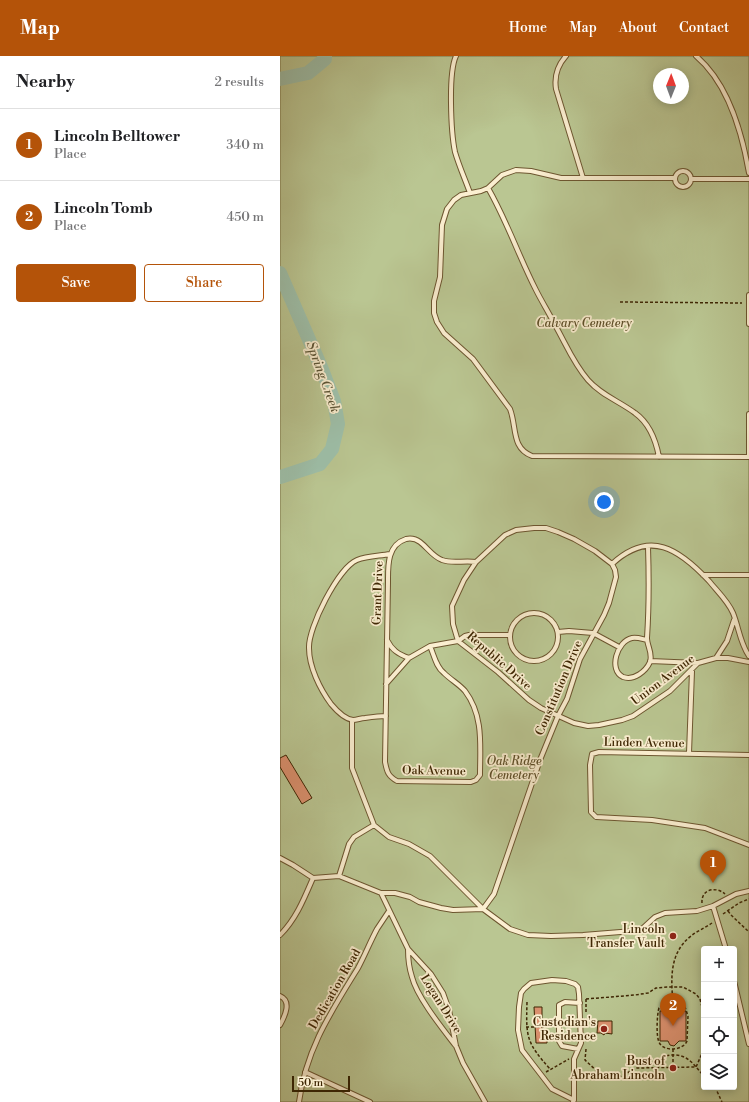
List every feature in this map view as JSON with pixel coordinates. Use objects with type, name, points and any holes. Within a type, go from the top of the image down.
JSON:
[{"type":"lane","points":[[456,56],[452,81],[452,133],[455,151],[470,193]]},
{"type":"lane","points":[[566,56],[557,67],[555,75],[556,89],[583,178]]},
{"type":"lane","points":[[696,56],[706,64],[726,95],[737,126],[749,173]]},
{"type":"lane","points":[[675,178],[561,178],[531,171],[516,170],[502,174],[488,188],[461,195],[454,200],[447,209],[442,225],[440,277],[434,301],[434,313],[440,328],[473,359],[510,409],[513,418],[516,443],[527,454],[532,456],[749,457],[749,414]]},
{"type":"lane","points":[[685,171],[690,173],[692,179],[690,184],[683,187],[676,183],[675,178],[677,173],[685,171]]},
{"type":"lane","points":[[692,179],[749,179]]},
{"type":"lane","points":[[488,188],[536,290],[556,326],[570,356],[588,380],[598,390],[637,414],[653,435],[657,445],[659,457]]},
{"type":"lane","points":[[749,295],[749,324]]},
{"type":"lane","points":[[476,562],[505,535],[516,530],[534,528],[552,530],[574,539],[595,551],[612,564],[626,553],[636,548],[666,548],[681,555],[703,575],[728,605],[733,614],[744,648],[749,656]]},
{"type":"lane","name":"Grant Drive","points":[[391,778],[387,772],[385,762],[386,640],[388,565],[390,554],[398,543],[410,538],[420,542],[430,553],[442,560],[450,562],[476,562]]},
{"type":"lane","points":[[647,640],[633,638],[626,641],[619,647],[616,655],[616,667],[619,674],[623,677],[631,678],[638,676],[650,661],[651,656],[647,640],[649,586],[648,547]]},
{"type":"lane","points":[[386,716],[352,720],[342,716],[334,708],[322,689],[310,660],[309,647],[310,638],[325,601],[336,581],[348,566],[356,560],[390,554]]},
{"type":"lane","name":"Republic Drive","points":[[476,562],[464,580],[452,606],[453,624],[458,641],[498,672],[529,700],[558,716]]},
{"type":"lane","name":"Constitution Drive","points":[[483,909],[494,894],[540,760],[558,716],[567,699],[580,659],[609,603],[616,577],[612,564]]},
{"type":"lane","points":[[703,575],[749,575]]},
{"type":"lane","points":[[535,613],[547,617],[554,624],[558,632],[557,646],[553,653],[540,661],[530,662],[523,660],[515,653],[510,644],[509,635],[512,625],[520,617],[528,614],[535,613]]},
{"type":"lane","points":[[716,658],[727,641],[734,620]]},
{"type":"lane","points":[[558,632],[569,631],[593,634],[619,647]]},
{"type":"lane","points":[[386,684],[409,658],[430,646],[458,641],[469,635],[509,635]]},
{"type":"lane","points":[[386,640],[395,652],[409,658]]},
{"type":"lane","name":"Oak Avenue","points":[[391,778],[397,781],[471,782],[476,780],[480,775],[480,738],[478,720],[474,707],[464,690],[443,673],[437,665],[430,646]]},
{"type":"lane","name":"Union Avenue","points":[[558,716],[574,723],[588,726],[622,720],[633,716],[670,691],[692,671],[698,663],[716,658],[728,658],[749,662]]},
{"type":"lane","points":[[650,661],[698,663]]},
{"type":"lane","points":[[689,753],[692,671]]},
{"type":"lane","points":[[352,720],[352,768],[374,824],[389,837],[409,844],[430,856],[483,909],[510,929],[528,935],[551,936],[633,931],[643,928],[655,918],[665,913],[697,911],[713,906],[736,894],[749,891]]},
{"type":"lane","name":"Linden Avenue","points":[[749,755],[599,752],[592,754],[590,764],[592,812],[596,817],[652,820],[705,828],[749,845]]},
{"type":"lane","points":[[339,876],[349,844],[354,837],[374,824]]},
{"type":"lane","points":[[280,858],[313,878],[339,876],[381,893],[410,897],[419,902],[447,909],[483,909]]},
{"type":"lane","points":[[280,935],[289,926],[297,913],[313,878]]},
{"type":"lane","name":"Logan Drive","points":[[381,893],[408,949],[431,974],[443,993],[449,1010],[456,1046],[463,1063],[485,1102]]},
{"type":"lane","points":[[713,906],[725,946]]},
{"type":"lane","name":"Dedication Road","points":[[299,1102],[305,1072],[315,1043],[328,1016],[358,968],[377,930],[389,911]]},
{"type":"lane","name":"Logan Drive","points":[[408,949],[412,978],[416,988],[456,1046]]},
{"type":"lane","points":[[552,980],[566,981],[575,984],[578,987],[580,1003],[581,1043],[574,1059],[574,1101],[554,1091],[522,1050],[518,1029],[520,996],[524,989],[531,983],[552,980]]},
{"type":"lane","points":[[734,982],[749,1044]]},
{"type":"lane","points":[[280,996],[286,1002],[286,1011],[280,1025]]},
{"type":"lane","points":[[578,1049],[562,1046],[559,1041],[559,1005],[565,1002],[580,1003]]},
{"type":"lane","points":[[305,1072],[370,1102]]},
{"type":"path","points":[[620,302],[749,303]]},
{"type":"path","points":[[703,909],[702,898],[707,891],[719,889],[730,898]]},
{"type":"path","points":[[723,914],[739,903],[749,899]]},
{"type":"path","points":[[728,911],[749,932]]},
{"type":"path","points":[[673,1003],[672,965],[680,949],[690,937],[713,923]]},
{"type":"path","points":[[586,1014],[585,999],[635,995],[648,993],[656,988],[672,986],[683,987],[696,994],[701,1003]]},
{"type":"path","points":[[526,1002],[527,1032],[531,1045],[550,1069]]},
{"type":"path","points":[[673,1003],[683,1005],[687,1010],[688,1035],[686,1044],[679,1049],[673,1049],[666,1048],[659,1043],[658,1023],[659,1008],[664,1004],[673,1003]]},
{"type":"path","points":[[518,1029],[527,1027],[544,1027],[544,1022],[559,1022]]},
{"type":"path","points":[[586,1044],[585,1060],[594,1069],[606,1076],[621,1076],[637,1068],[696,1067]]},
{"type":"path","points":[[673,1049],[673,1068]]},
{"type":"path","points":[[696,1067],[702,1054]]},
{"type":"path","points":[[654,1064],[661,1057],[673,1055],[681,1056],[687,1058],[701,1073]]},
{"type":"path","points":[[542,1076],[550,1069],[569,1059],[574,1059]]},
{"type":"path","points":[[716,1090],[722,1102]]},
{"type":"green space","points":[[280,56],[749,56],[749,1102],[280,1102]]},
{"type":"building","points":[[286,755],[312,798],[302,804],[280,767],[280,758]]},
{"type":"building","points":[[670,1006],[674,1006],[680,1011],[686,1011],[686,1041],[679,1041],[674,1046],[670,1045],[668,1041],[660,1041],[660,1011],[667,1011]]},
{"type":"building","points":[[534,1007],[542,1007],[542,1030],[547,1030],[547,1043],[536,1043]]},
{"type":"building","name":"Custodian's Residence","points":[[598,1021],[612,1021],[612,1034],[605,1033],[604,1035],[597,1033]]},
{"type":"waterway","name":"Spring Creek","points":[[280,79],[308,73],[325,59],[325,56]]},
{"type":"waterway","name":"Spring Creek","points":[[280,273],[321,367],[334,401],[338,424],[332,449],[320,464],[280,477]]},
{"type":"place","name":"Lincoln Belltower","points":[[713,883]]},
{"type":"place","name":"Lincoln Transfer Vault","points":[[673,936]]},
{"type":"place","name":"Lincoln Tomb","points":[[673,1026]]},
{"type":"place","name":"Custodian's Residence","points":[[604,1029]]},
{"type":"place","name":"Bust of Abraham Lincoln","points":[[673,1068]]},
{"type":"park label","name":"Calvary Cemetery","points":[[584,323]]},
{"type":"park label","name":"Oak Ridge Cemetery","points":[[514,768]]}]
